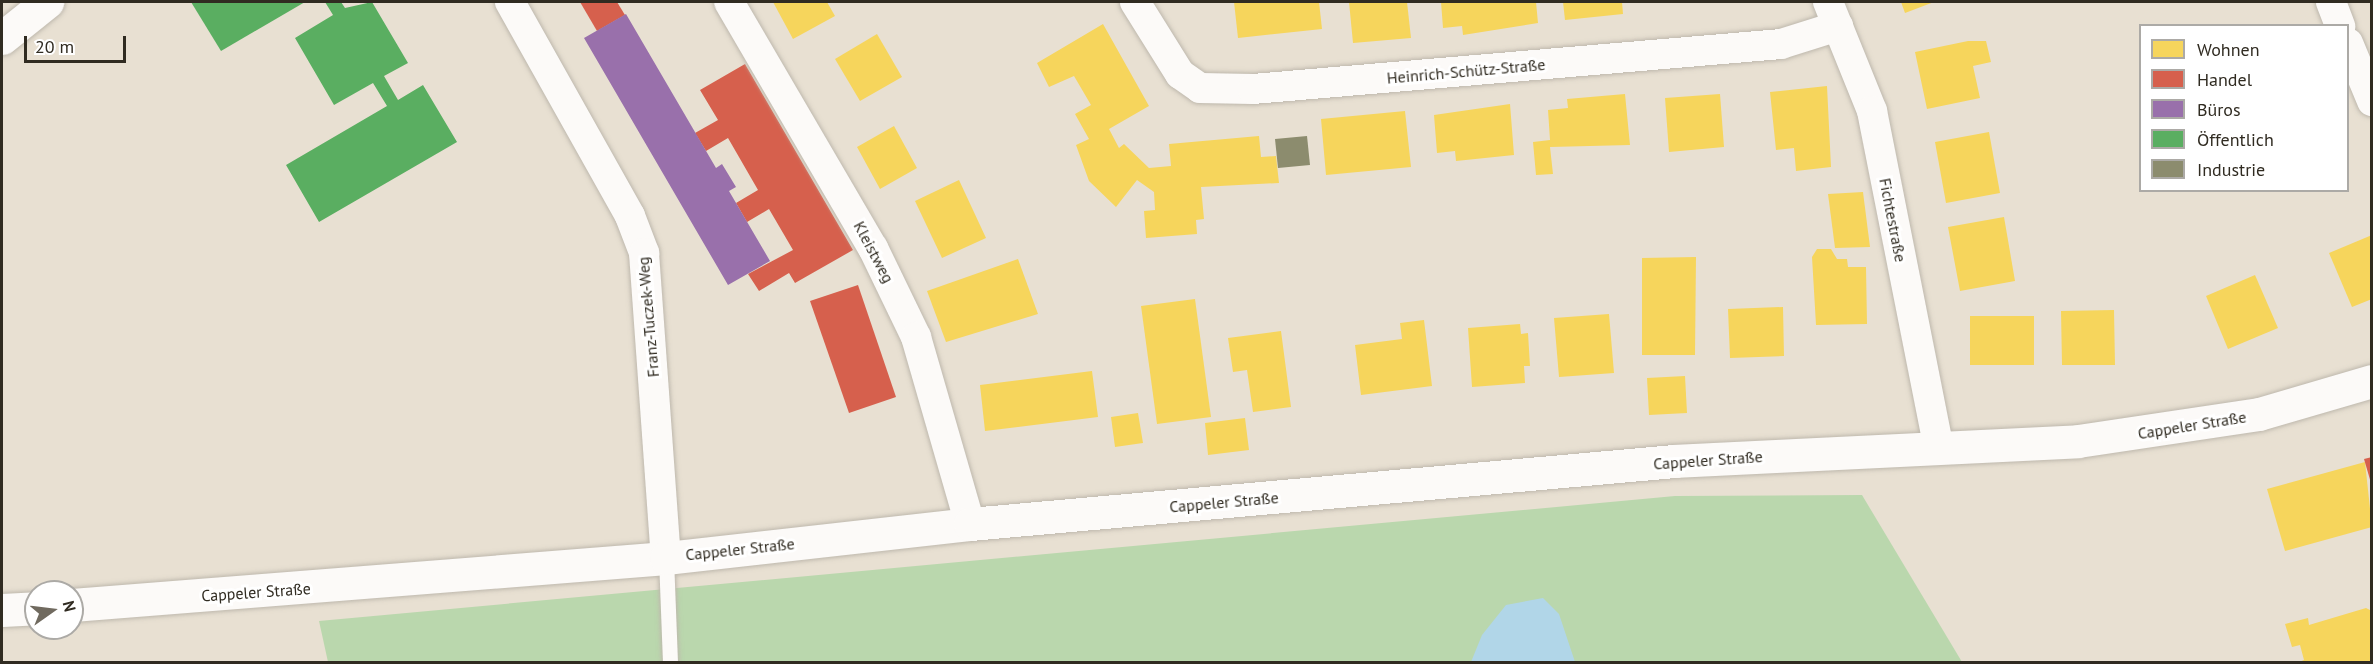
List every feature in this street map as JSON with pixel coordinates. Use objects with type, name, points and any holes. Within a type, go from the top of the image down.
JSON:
[{"type":"main road","points":[[2,38],[47,2]]},
{"type":"main road","name":"Cappeler Straße","points":[[84,604],[666,558],[970,524],[1674,461],[1938,446],[2078,441],[2171,429],[2259,414],[2372,381]]},
{"type":"main road","points":[[2,610],[24,609]]},
{"type":"street","name":"Franz-Tuczek-Weg","points":[[510,2],[630,216],[644,253],[666,558]]},
{"type":"street","name":"Kleistweg","points":[[729,2],[873,248],[916,336],[970,524]]},
{"type":"street","name":"Heinrich-Schütz-Straße","points":[[1135,2],[1180,74],[1200,88],[1253,89],[1781,44],[1833,14]]},
{"type":"street","points":[[2331,2],[2339,24]]},
{"type":"street","name":"Fichtestraße","points":[[1833,14],[1872,111],[1938,446]]},
{"type":"street","points":[[2349,44],[2372,101]]},
{"type":"lane","points":[[666,558],[670,663]]},
{"type":"green space","points":[[1862,495],[1962,662],[328,662],[319,621],[1675,496]]},
{"type":"water","points":[[1543,598],[1559,614],[1575,662],[1471,662],[1482,635],[1506,605]]},
{"type":"building: Wohnen","points":[[773,2],[827,2],[835,16],[793,39]]},
{"type":"building: Wohnen","points":[[1234,2],[1319,2],[1322,29],[1238,38]]},
{"type":"building: Wohnen","points":[[1349,2],[1407,2],[1411,38],[1353,43]]},
{"type":"building: Wohnen","points":[[1441,2],[1536,2],[1538,23],[1463,35],[1462,26],[1443,28]]},
{"type":"building: Wohnen","points":[[1563,2],[1622,2],[1623,14],[1565,20]]},
{"type":"building: Wohnen","points":[[1901,2],[1934,2],[1905,13]]},
{"type":"building: Wohnen","points":[[1103,24],[1149,106],[1109,129],[1119,148],[1124,144],[1149,168],[1171,166],[1169,144],[1259,136],[1261,157],[1276,156],[1279,183],[1201,187],[1204,219],[1196,220],[1197,234],[1146,238],[1144,211],[1155,210],[1154,192],[1137,180],[1116,207],[1089,181],[1076,145],[1089,139],[1075,114],[1091,105],[1074,76],[1049,87],[1037,63]]},
{"type":"building: Wohnen","points":[[877,34],[902,77],[860,101],[835,59]]},
{"type":"building: Wohnen","points":[[1968,41],[1986,41],[1991,62],[1973,66],[1980,98],[1927,109],[1915,52]]},
{"type":"building: Wohnen","points":[[1827,86],[1831,167],[1796,171],[1794,148],[1776,150],[1770,92]]},
{"type":"building: Wohnen","points":[[1625,94],[1630,145],[1550,147],[1553,174],[1536,175],[1533,142],[1550,140],[1548,110],[1568,108],[1567,99]]},
{"type":"building: Wohnen","points":[[1720,94],[1724,147],[1669,152],[1665,98]]},
{"type":"building: Wohnen","points":[[1510,104],[1514,155],[1456,161],[1455,151],[1437,153],[1434,115]]},
{"type":"building: Wohnen","points":[[1405,111],[1411,167],[1326,175],[1321,119]]},
{"type":"building: Wohnen","points":[[894,126],[917,168],[880,189],[857,147]]},
{"type":"building: Wohnen","points":[[1989,132],[2000,193],[1946,203],[1935,142]]},
{"type":"building: Wohnen","points":[[959,180],[986,238],[942,258],[915,201]]},
{"type":"building: Wohnen","points":[[1863,192],[1870,247],[1835,248],[1828,194]]},
{"type":"building: Wohnen","points":[[2004,217],[2015,281],[1960,291],[1948,227]]},
{"type":"building: Wohnen","points":[[2372,235],[2372,299],[2352,307],[2329,253]]},
{"type":"building: Wohnen","points":[[1817,249],[1831,249],[1837,259],[1847,259],[1848,267],[1866,267],[1867,324],[1816,325],[1812,257]]},
{"type":"building: Wohnen","points":[[1696,257],[1695,355],[1642,355],[1642,258]]},
{"type":"building: Wohnen","points":[[1018,259],[1038,314],[946,342],[927,291]]},
{"type":"building: Wohnen","points":[[2255,275],[2278,328],[2228,349],[2206,296]]},
{"type":"building: Wohnen","points":[[1195,299],[1211,417],[1157,424],[1141,306]]},
{"type":"building: Wohnen","points":[[1783,307],[1784,356],[1730,358],[1728,309]]},
{"type":"building: Wohnen","points":[[2114,310],[2115,365],[2062,365],[2061,311]]},
{"type":"building: Wohnen","points":[[1609,314],[1614,373],[1559,377],[1554,318]]},
{"type":"building: Wohnen","points":[[1970,316],[2034,316],[2034,365],[1970,365]]},
{"type":"building: Wohnen","points":[[1424,320],[1432,386],[1361,395],[1355,345],[1402,339],[1400,323]]},
{"type":"building: Wohnen","points":[[1520,324],[1521,334],[1528,333],[1530,366],[1524,366],[1525,383],[1472,387],[1468,328]]},
{"type":"building: Wohnen","points":[[1281,331],[1291,407],[1253,412],[1247,370],[1233,372],[1228,338]]},
{"type":"building: Wohnen","points":[[1092,371],[1098,417],[985,431],[980,385]]},
{"type":"building: Wohnen","points":[[1685,376],[1687,413],[1649,415],[1647,378]]},
{"type":"building: Wohnen","points":[[1138,413],[1143,443],[1115,447],[1111,417]]},
{"type":"building: Wohnen","points":[[1245,418],[1249,450],[1208,455],[1205,423]]},
{"type":"building: Wohnen","points":[[2365,462],[2372,527],[2285,551],[2267,489]]},
{"type":"building: Wohnen","points":[[2366,608],[2372,611],[2372,662],[2299,662],[2304,660],[2300,645],[2292,647],[2285,624],[2308,618],[2309,625]]},
{"type":"building: Handel","points":[[580,2],[617,2],[625,15],[597,31]]},
{"type":"building: Handel","points":[[745,64],[853,250],[795,283],[789,273],[759,291],[748,274],[793,250],[769,209],[747,222],[736,203],[758,190],[728,138],[706,151],[695,133],[718,120],[700,90]]},
{"type":"building: Handel","points":[[858,285],[896,397],[849,413],[810,301]]},
{"type":"building: Handel","points":[[2372,457],[2372,483],[2371,483],[2364,459]]},
{"type":"building: Büros","points":[[626,14],[716,168],[722,164],[736,187],[729,191],[770,261],[728,285],[584,38]]},
{"type":"building: Öffentlich","points":[[191,2],[305,2],[221,51]]},
{"type":"building: Öffentlich","points":[[325,2],[341,2],[345,8],[372,2],[408,63],[384,76],[398,100],[423,85],[457,142],[319,222],[286,165],[387,106],[373,83],[334,105],[295,38],[333,15]]},
{"type":"building: Industrie","points":[[1307,136],[1310,165],[1278,168],[1275,139]]}]
